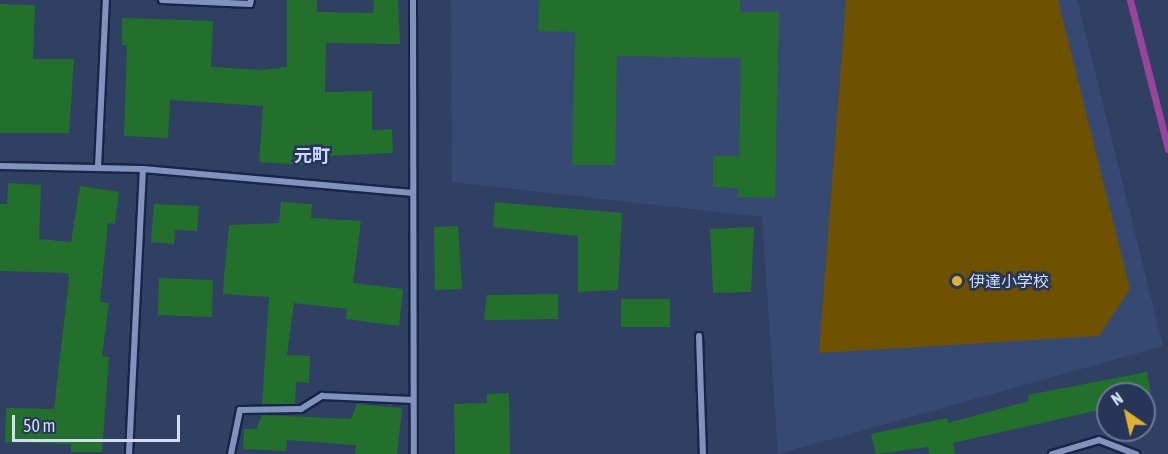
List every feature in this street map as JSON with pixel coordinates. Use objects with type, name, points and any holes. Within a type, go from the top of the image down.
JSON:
[{"type":"street","points":[[98,167],[106,0]]},
{"type":"street","points":[[162,0],[250,4],[251,0]]},
{"type":"street","points":[[413,0],[414,454]]},
{"type":"street","points":[[0,166],[143,169],[413,193]]},
{"type":"street","points":[[129,454],[143,169]]},
{"type":"street","points":[[699,336],[703,454]]},
{"type":"street","points":[[231,454],[240,411],[301,410],[322,396],[413,400]]},
{"type":"street","points":[[1052,454],[1099,440],[1136,454]]},
{"type":"shaded area","name":"伊達小学校","points":[[451,0],[1077,0],[1163,346],[778,454],[762,217],[452,182]]},
{"type":"shaded area","points":[[846,0],[1058,0],[1130,289],[1099,336],[819,353]]},
{"type":"building","points":[[287,0],[317,0],[317,12],[373,13],[374,0],[398,0],[400,44],[326,43],[325,92],[372,91],[372,130],[392,129],[393,153],[303,157],[303,165],[259,162],[263,106],[170,100],[168,138],[124,136],[127,45],[122,45],[122,18],[213,21],[211,67],[263,70],[287,67]]},
{"type":"building","points":[[539,0],[740,0],[740,12],[779,12],[775,198],[738,197],[738,188],[713,187],[713,156],[739,156],[741,58],[617,56],[615,165],[572,165],[575,32],[538,31]]},
{"type":"building","points":[[0,4],[35,5],[33,59],[74,59],[69,133],[0,133]]},
{"type":"building","points":[[8,183],[41,185],[39,239],[71,242],[80,186],[119,192],[115,224],[108,223],[100,302],[109,303],[102,356],[109,357],[102,452],[71,452],[71,444],[5,442],[6,408],[54,409],[69,279],[68,273],[0,271],[0,204],[7,204]]},
{"type":"building","points":[[281,202],[312,204],[311,218],[361,221],[353,283],[403,289],[399,326],[346,319],[347,309],[294,303],[287,355],[310,356],[309,383],[296,382],[295,404],[262,404],[269,297],[223,294],[224,277],[229,225],[279,223]]},
{"type":"building","points":[[495,202],[622,213],[618,290],[578,292],[578,236],[493,227]]},
{"type":"building","points":[[154,204],[199,206],[197,231],[175,230],[174,244],[151,242]]},
{"type":"building","points":[[458,226],[462,289],[435,290],[434,227]]},
{"type":"building","points":[[754,227],[751,292],[713,293],[710,229]]},
{"type":"building","points":[[159,278],[213,280],[212,317],[158,315]]},
{"type":"building","points":[[558,294],[558,319],[484,320],[487,295]]},
{"type":"building","points":[[621,299],[670,299],[670,327],[621,327]]},
{"type":"building","points":[[1147,372],[1149,382],[1096,382],[1096,411],[953,443],[955,454],[929,454],[928,447],[876,454],[871,434],[947,418],[948,423],[1029,401],[1028,395]]},
{"type":"building","points":[[509,393],[510,454],[455,454],[454,404],[487,403],[487,394]]},
{"type":"building","points":[[357,404],[402,408],[397,454],[355,454],[356,445],[287,440],[286,451],[243,449],[244,429],[256,429],[262,415],[351,419]]},
{"type":"waterway","points":[[1130,0],[1168,149]]},
{"type":"place","name":"伊達小学校","points":[[957,281]]},
{"type":"district","name":"元町","points":[[312,156]]}]
